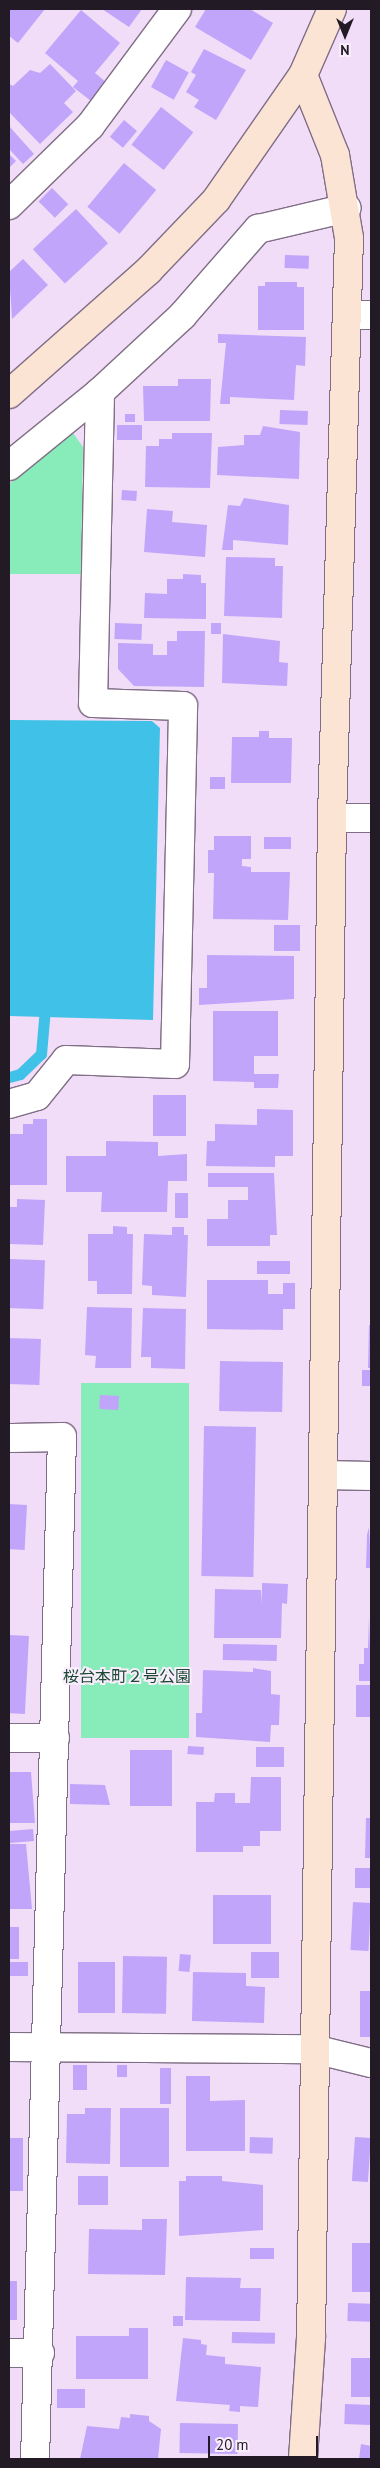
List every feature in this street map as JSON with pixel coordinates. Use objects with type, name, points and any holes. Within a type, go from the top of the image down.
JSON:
[{"type":"street","points":[[9,205],[90,126],[178,9]]},
{"type":"street","points":[[9,394],[148,271],[216,200],[303,75],[332,9]]},
{"type":"street","points":[[303,75],[335,155],[346,208],[359,315],[332,818],[326,1475],[314,2049],[311,2338],[303,2459]]},
{"type":"street","points":[[9,466],[100,392],[182,316],[258,229],[346,208]]},
{"type":"street","points":[[9,1104],[37,1096],[66,1060],[175,1064],[183,706],[93,703],[100,392]]},
{"type":"street","points":[[332,818],[371,818]]},
{"type":"street","points":[[9,1438],[62,1437],[40,2353],[35,2459]]},
{"type":"street","points":[[326,1475],[371,1476]]},
{"type":"street","points":[[9,1738],[55,1738]]},
{"type":"street","points":[[9,2047],[314,2049],[371,2064]]},
{"type":"street","points":[[9,2353],[40,2353]]},
{"type":"green space","points":[[73,433],[83,447],[81,574],[9,574],[9,484]]},
{"type":"green space","name":"桜台本町２号公園","points":[[81,1383],[189,1383],[189,1738],[81,1738]]},
{"type":"water","points":[[9,720],[152,721],[160,728],[153,1020],[9,1016]]},
{"type":"building","points":[[9,9],[45,9],[18,43],[9,36]]},
{"type":"building","points":[[102,9],[142,9],[129,27]]},
{"type":"building","points":[[206,9],[250,9],[273,23],[251,60],[195,27]]},
{"type":"building","points":[[81,10],[120,43],[95,73],[107,83],[91,101],[73,87],[78,81],[45,53]]},
{"type":"building","points":[[204,49],[246,70],[216,120],[194,107],[199,100],[186,92],[196,75],[191,72]]},
{"type":"building","points":[[166,60],[189,73],[174,100],[151,87]]},
{"type":"building","points":[[50,64],[76,91],[64,103],[73,112],[40,144],[9,112],[9,84],[13,86],[30,70],[40,73]]},
{"type":"building","points":[[161,107],[193,132],[164,170],[131,145]]},
{"type":"building","points":[[124,120],[137,131],[123,148],[110,137]]},
{"type":"building","points":[[9,126],[34,154],[23,164],[9,149]]},
{"type":"building","points":[[9,154],[16,161],[9,168]]},
{"type":"building","points":[[124,163],[156,190],[120,234],[87,207]]},
{"type":"building","points":[[52,188],[68,204],[55,218],[39,201]]},
{"type":"building","points":[[76,209],[108,243],[65,284],[33,249]]},
{"type":"building","points":[[285,255],[309,256],[309,269],[285,268]]},
{"type":"building","points":[[23,259],[48,285],[12,319],[9,272]]},
{"type":"building","points":[[265,282],[297,282],[297,287],[304,287],[304,330],[258,330],[258,286],[265,286]]},
{"type":"building","points":[[218,334],[306,337],[305,366],[296,365],[294,400],[230,397],[230,404],[220,404],[226,343],[218,343]]},
{"type":"building","points":[[178,379],[211,379],[210,421],[144,421],[143,386],[178,386]]},
{"type":"building","points":[[280,410],[308,411],[307,425],[280,424]]},
{"type":"building","points":[[125,414],[135,414],[135,422],[125,422]]},
{"type":"building","points":[[117,425],[142,425],[142,440],[117,440]]},
{"type":"building","points":[[263,426],[300,432],[299,479],[217,475],[218,447],[244,445],[244,435],[260,435]]},
{"type":"building","points":[[172,433],[212,433],[210,488],[145,487],[146,446],[159,446],[159,439],[172,439]]},
{"type":"building","points":[[122,490],[137,491],[136,501],[121,500]]},
{"type":"building","points":[[244,498],[289,505],[288,545],[233,540],[233,550],[222,550],[228,505],[240,506]]},
{"type":"building","points":[[147,509],[173,511],[172,522],[207,525],[205,557],[144,552]]},
{"type":"building","points":[[226,557],[275,558],[275,566],[283,566],[282,618],[224,616]]},
{"type":"building","points":[[183,574],[201,575],[201,583],[206,583],[206,619],[144,618],[145,593],[167,594],[167,579],[183,579]]},
{"type":"building","points":[[115,623],[142,624],[141,640],[114,639]]},
{"type":"building","points":[[211,623],[221,623],[221,634],[211,634]]},
{"type":"building","points":[[177,631],[205,631],[204,687],[134,686],[118,669],[118,643],[153,644],[153,655],[167,655],[167,641],[177,641]]},
{"type":"building","points":[[223,634],[280,641],[279,662],[288,663],[287,686],[222,683]]},
{"type":"building","points":[[259,731],[269,731],[269,738],[292,738],[291,783],[231,783],[232,737],[259,737]]},
{"type":"building","points":[[210,777],[225,777],[225,789],[210,789]]},
{"type":"building","points":[[214,836],[251,836],[251,859],[242,859],[242,866],[251,867],[251,872],[290,872],[288,920],[213,919],[214,873],[208,873],[208,850],[214,850]]},
{"type":"building","points":[[264,837],[291,837],[291,849],[264,849]]},
{"type":"building","points":[[274,925],[300,925],[300,951],[274,951]]},
{"type":"building","points":[[207,955],[294,956],[294,999],[199,1005],[199,988],[207,988]]},
{"type":"building","points":[[213,1011],[278,1011],[278,1056],[254,1056],[254,1074],[279,1074],[278,1088],[254,1088],[254,1082],[213,1081]]},
{"type":"building","points":[[153,1095],[186,1095],[186,1136],[153,1136]]},
{"type":"building","points":[[257,1109],[293,1110],[293,1156],[275,1156],[275,1167],[206,1166],[207,1141],[215,1141],[215,1124],[257,1125]]},
{"type":"building","points":[[33,1119],[47,1119],[47,1185],[9,1185],[9,1134],[23,1134],[23,1124],[33,1124]]},
{"type":"building","points":[[106,1141],[158,1142],[158,1156],[187,1154],[187,1181],[168,1181],[167,1212],[101,1212],[102,1192],[66,1192],[66,1156],[106,1156]]},
{"type":"building","points":[[208,1173],[274,1173],[277,1235],[270,1235],[270,1246],[207,1246],[207,1219],[228,1219],[228,1200],[248,1200],[248,1187],[208,1187]]},
{"type":"building","points":[[175,1193],[188,1193],[188,1218],[175,1218]]},
{"type":"building","points":[[17,1199],[45,1200],[43,1245],[9,1244],[9,1207],[17,1207]]},
{"type":"building","points":[[113,1226],[127,1227],[127,1234],[133,1234],[132,1294],[97,1294],[97,1281],[88,1281],[88,1234],[113,1234]]},
{"type":"building","points":[[172,1227],[184,1227],[184,1235],[188,1235],[186,1297],[152,1295],[152,1286],[142,1285],[144,1234],[172,1235]]},
{"type":"building","points":[[9,1259],[45,1260],[43,1309],[9,1308]]},
{"type":"building","points":[[257,1261],[290,1261],[290,1274],[257,1274]]},
{"type":"building","points":[[207,1280],[268,1280],[268,1294],[283,1294],[283,1283],[295,1283],[295,1309],[283,1309],[283,1330],[207,1329]]},
{"type":"building","points":[[87,1307],[132,1308],[131,1368],[95,1368],[96,1356],[85,1355]]},
{"type":"building","points":[[143,1308],[186,1309],[185,1369],[151,1368],[151,1357],[141,1357]]},
{"type":"building","points":[[369,1325],[371,1325],[371,1368],[368,1368]]},
{"type":"building","points":[[9,1338],[41,1339],[39,1385],[9,1384]]},
{"type":"building","points":[[220,1361],[283,1362],[282,1412],[219,1411]]},
{"type":"building","points":[[362,1370],[371,1370],[371,1386],[362,1386]]},
{"type":"building","points":[[100,1395],[119,1396],[118,1410],[99,1409]]},
{"type":"building","points":[[204,1426],[256,1427],[253,1577],[201,1576]]},
{"type":"building","points":[[9,1504],[27,1505],[25,1550],[9,1549]]},
{"type":"building","points":[[369,1527],[371,1568],[366,1568],[367,1535]]},
{"type":"building","points":[[262,1583],[288,1584],[287,1604],[282,1603],[281,1638],[214,1638],[215,1589],[261,1590],[262,1604]]},
{"type":"building","points":[[369,1616],[371,1681],[359,1681],[359,1664],[364,1664],[364,1648],[368,1648]]},
{"type":"building","points":[[9,1635],[29,1636],[25,1714],[9,1713]]},
{"type":"building","points":[[223,1644],[277,1645],[277,1661],[223,1660]]},
{"type":"building","points":[[253,1668],[271,1671],[271,1694],[280,1695],[279,1725],[271,1725],[270,1742],[196,1737],[196,1713],[202,1713],[203,1670],[253,1672]]},
{"type":"building","points":[[356,1685],[371,1685],[371,1717],[356,1717]]},
{"type":"building","points":[[188,1746],[204,1747],[203,1755],[187,1754]]},
{"type":"building","points":[[256,1747],[284,1747],[284,1767],[256,1767]]},
{"type":"building","points":[[130,1750],[172,1750],[172,1806],[130,1806]]},
{"type":"building","points":[[9,1772],[31,1772],[35,1823],[9,1823]]},
{"type":"building","points":[[251,1777],[281,1777],[281,1831],[260,1831],[260,1846],[243,1846],[243,1852],[196,1852],[196,1802],[214,1802],[215,1793],[235,1793],[235,1803],[250,1803]]},
{"type":"building","points":[[70,1784],[105,1785],[110,1805],[70,1804]]},
{"type":"building","points":[[366,1818],[371,1818],[371,1858],[365,1858]]},
{"type":"building","points":[[33,1829],[34,1841],[10,1843],[9,1831]]},
{"type":"building","points":[[9,1844],[26,1844],[32,1909],[9,1909]]},
{"type":"building","points":[[355,1868],[371,1868],[371,1888],[355,1888]]},
{"type":"building","points":[[213,1895],[271,1895],[271,1944],[213,1944]]},
{"type":"building","points":[[353,1902],[371,1903],[368,1951],[350,1950]]},
{"type":"building","points":[[9,1927],[19,1927],[19,1959],[9,1959]]},
{"type":"building","points":[[251,1952],[279,1952],[279,1978],[251,1978]]},
{"type":"building","points":[[180,1954],[191,1955],[189,1972],[179,1971]]},
{"type":"building","points":[[123,1956],[167,1957],[166,2014],[122,2013]]},
{"type":"building","points":[[9,1962],[28,1962],[28,1976],[9,1976]]},
{"type":"building","points":[[78,1962],[115,1962],[115,2013],[78,2013]]},
{"type":"building","points":[[193,1972],[246,1973],[246,1986],[265,1987],[264,2023],[192,2021]]},
{"type":"building","points":[[360,1991],[371,1991],[371,2037],[360,2037]]},
{"type":"building","points":[[73,2065],[87,2065],[87,2090],[73,2090]]},
{"type":"building","points":[[117,2065],[127,2065],[127,2077],[117,2077]]},
{"type":"building","points":[[160,2068],[171,2068],[171,2104],[160,2104]]},
{"type":"building","points":[[186,2076],[210,2076],[210,2101],[245,2100],[245,2151],[186,2151]]},
{"type":"building","points":[[85,2108],[111,2108],[110,2164],[66,2163],[67,2114],[85,2114]]},
{"type":"building","points":[[120,2108],[169,2108],[169,2167],[120,2167]]},
{"type":"building","points":[[250,2137],[273,2138],[272,2154],[249,2153]]},
{"type":"building","points":[[355,2137],[371,2138],[368,2182],[352,2181]]},
{"type":"building","points":[[9,2138],[23,2138],[23,2191],[9,2191]]},
{"type":"building","points":[[78,2176],[108,2176],[108,2205],[78,2205]]},
{"type":"building","points":[[186,2176],[222,2176],[222,2181],[263,2185],[263,2230],[179,2236],[179,2181],[186,2181]]},
{"type":"building","points":[[142,2219],[167,2219],[165,2275],[88,2274],[89,2229],[142,2230]]},
{"type":"building","points":[[352,2243],[371,2243],[371,2292],[352,2292]]},
{"type":"building","points":[[250,2248],[274,2248],[274,2259],[250,2259]]},
{"type":"building","points":[[186,2277],[241,2278],[240,2288],[261,2288],[260,2321],[185,2320]]},
{"type":"building","points":[[9,2281],[17,2281],[17,2320],[9,2320]]},
{"type":"building","points":[[348,2303],[371,2304],[370,2322],[347,2321]]},
{"type":"building","points":[[173,2316],[183,2316],[183,2326],[173,2326]]},
{"type":"building","points":[[129,2328],[148,2328],[148,2379],[76,2379],[76,2336],[129,2336]]},
{"type":"building","points":[[232,2332],[275,2333],[275,2344],[232,2343]]},
{"type":"building","points":[[183,2338],[201,2340],[201,2344],[207,2345],[206,2355],[225,2357],[225,2364],[261,2367],[258,2407],[240,2406],[240,2412],[229,2411],[230,2405],[176,2401]]},
{"type":"building","points":[[351,2358],[371,2358],[371,2397],[351,2397]]},
{"type":"building","points":[[57,2389],[85,2389],[85,2408],[57,2408]]},
{"type":"building","points":[[345,2404],[371,2405],[370,2425],[344,2424]]},
{"type":"building","points":[[130,2414],[149,2416],[149,2421],[161,2429],[158,2459],[80,2459],[87,2426],[119,2429],[121,2417],[130,2418]]},
{"type":"building","points":[[180,2423],[238,2424],[237,2454],[179,2453]]},
{"type":"building","points":[[361,2444],[371,2446],[371,2459],[359,2459]]},
{"type":"waterway","points":[[9,1077],[20,1074],[41,1054],[45,1008]]}]
